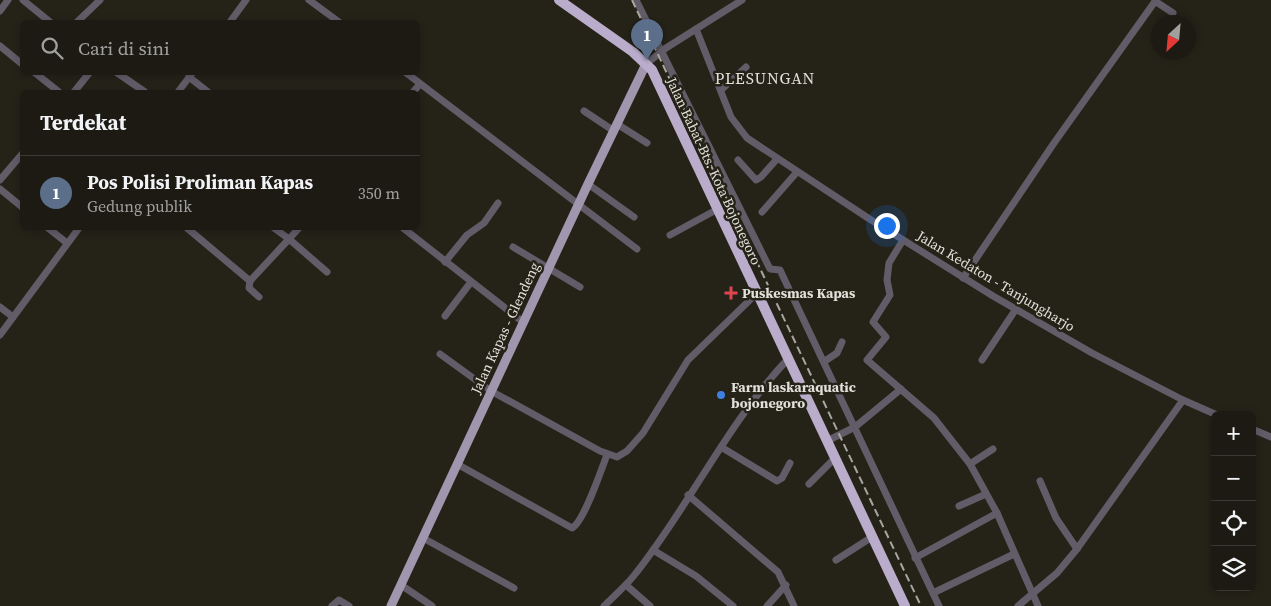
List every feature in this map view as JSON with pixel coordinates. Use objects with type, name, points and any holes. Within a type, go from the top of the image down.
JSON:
[{"type":"highway","name":"Jalan Babat-Bts. Kota Bojonegoro","points":[[559,0],[646,64],[656,78],[716,210],[905,606]]},
{"type":"main road","name":"Jalan Kapas - Glendeng","points":[[391,606],[548,268],[646,64]]},
{"type":"street","points":[[0,11],[8,0]]},
{"type":"street","points":[[23,0],[48,20]]},
{"type":"street","points":[[79,20],[100,0]]},
{"type":"street","points":[[231,20],[246,0]]},
{"type":"street","points":[[308,0],[336,20]]},
{"type":"street","points":[[636,0],[770,270],[780,270],[825,361],[915,558],[939,606]]},
{"type":"street","points":[[646,64],[662,51],[742,0]]},
{"type":"street","points":[[963,278],[1054,143],[1156,1],[1173,13]]},
{"type":"street","name":"Jalan Kedaton - Tanjungharjo","points":[[696,29],[737,127],[747,138],[963,278],[1092,353],[1211,412]]},
{"type":"street","points":[[0,46],[20,62]]},
{"type":"street","points":[[721,90],[746,67]]},
{"type":"street","points":[[38,75],[56,90]]},
{"type":"street","points":[[76,90],[88,75]]},
{"type":"street","points":[[120,75],[142,90]]},
{"type":"street","points":[[180,90],[191,75],[206,90]]},
{"type":"street","points":[[408,75],[637,249]]},
{"type":"street","points":[[415,90],[420,84]]},
{"type":"street","points":[[584,111],[647,143]]},
{"type":"street","points":[[0,180],[20,156]]},
{"type":"street","points":[[738,160],[756,180],[762,178],[777,159]]},
{"type":"street","points":[[762,212],[798,172]]},
{"type":"street","points":[[588,184],[634,218]]},
{"type":"street","points":[[0,189],[20,205]]},
{"type":"street","points":[[445,262],[467,235],[484,223],[498,203]]},
{"type":"street","points":[[670,235],[716,210]]},
{"type":"street","points":[[51,230],[67,243]]},
{"type":"street","points":[[0,335],[77,230]]},
{"type":"street","points":[[189,230],[250,281]]},
{"type":"street","points":[[277,230],[327,272]]},
{"type":"street","points":[[259,297],[248,288],[250,281],[297,230]]},
{"type":"street","points":[[405,230],[523,322]]},
{"type":"street","points":[[903,240],[889,263],[887,280],[890,295],[873,323],[886,337],[867,358],[934,418],[970,464],[997,513],[1038,606]]},
{"type":"street","points":[[513,247],[580,287]]},
{"type":"street","points":[[445,316],[471,282]]},
{"type":"street","points":[[440,354],[492,390],[607,455],[619,456],[632,446],[656,415],[688,360],[756,294]]},
{"type":"street","points":[[0,307],[13,318]]},
{"type":"street","points":[[982,360],[1016,309]]},
{"type":"street","points":[[825,361],[837,353],[842,342]]},
{"type":"street","points":[[608,605],[653,550],[760,390],[787,360]]},
{"type":"street","points":[[827,441],[855,427],[901,389]]},
{"type":"street","points":[[1018,606],[1057,573],[1077,550],[1183,400]]},
{"type":"street","points":[[1256,431],[1271,437]]},
{"type":"street","points":[[721,447],[777,481],[782,478],[790,463]]},
{"type":"street","points":[[970,464],[994,449]]},
{"type":"street","points":[[457,464],[572,528],[577,524],[584,511],[607,455]]},
{"type":"street","points":[[809,484],[834,459]]},
{"type":"street","points":[[1040,480],[1056,518],[1077,550]]},
{"type":"street","points":[[959,506],[986,494]]},
{"type":"street","points":[[688,495],[778,572],[786,585],[794,606]]},
{"type":"street","points":[[915,558],[997,513]]},
{"type":"street","points":[[836,560],[872,537]]},
{"type":"street","points":[[423,538],[514,588]]},
{"type":"street","points":[[653,550],[696,576],[733,606]]},
{"type":"street","points":[[933,593],[1014,554]]},
{"type":"street","points":[[401,585],[432,606]]},
{"type":"street","points":[[626,585],[650,606]]},
{"type":"street","points":[[767,606],[786,585]]},
{"type":"street","points":[[332,606],[338,600],[349,606]]},
{"type":"railway","points":[[632,0],[921,606]]},
{"type":"place","name":"Pos Polisi Proliman Kapas","points":[[647,60]]},
{"type":"place","name":"Puskesmas Kapas","points":[[731,293]]},
{"type":"place","name":"Farm laskaraquatic bojonegoro","points":[[721,395]]},
{"type":"district","name":"PLESUNGAN","points":[[765,78]]}]
